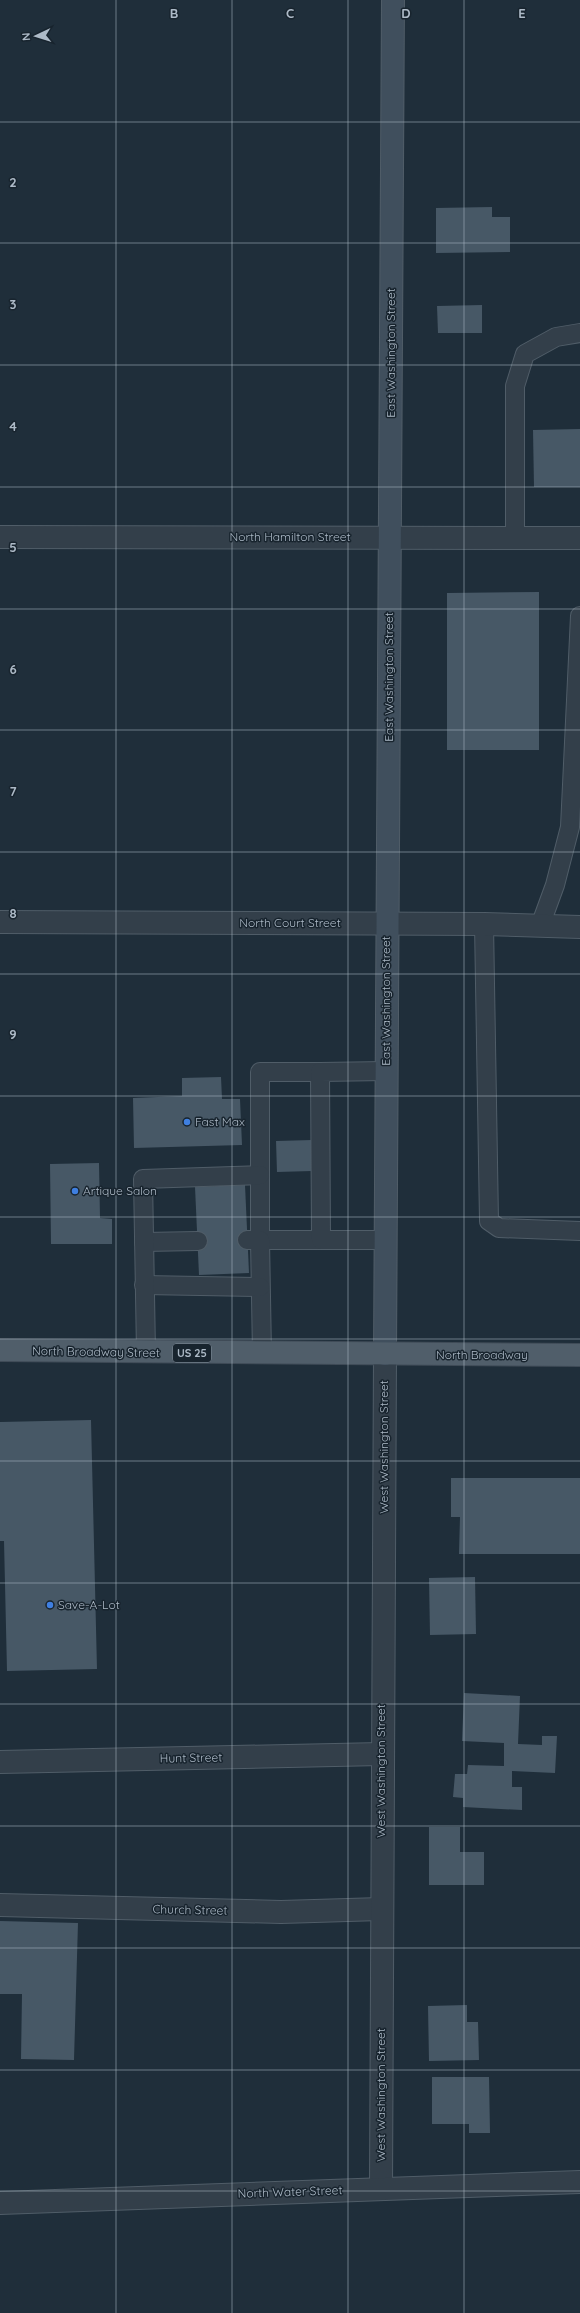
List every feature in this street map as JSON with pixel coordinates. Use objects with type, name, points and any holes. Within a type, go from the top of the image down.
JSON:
[{"type":"main road","name":"North Broadway Street","points":[[0,1350],[262,1354],[385,1354]]},
{"type":"main road","name":"North Broadway","points":[[385,1354],[580,1355]]},
{"type":"street","name":"East Washington Street","points":[[385,1354],[393,0]]},
{"type":"street","name":"North Hamilton Street","points":[[0,537],[580,538]]},
{"type":"street","name":"North Court Street","points":[[0,922],[484,924],[580,927]]},
{"type":"street","name":"West Washington Street","points":[[381,2188],[381,1754],[385,1354]]},
{"type":"street","name":"Hunt Street","points":[[0,1762],[381,1754]]},
{"type":"street","name":"Church Street","points":[[0,1905],[281,1912],[381,1909]]},
{"type":"street","name":"North Water Street","points":[[0,2203],[381,2188],[580,2182]]},
{"type":"lane","points":[[515,538],[515,386],[521,367],[526,354],[556,337],[580,333]]},
{"type":"lane","points":[[540,926],[555,885],[570,827],[580,616]]},
{"type":"lane","points":[[484,924],[489,1221],[499,1228],[580,1232]]},
{"type":"lane","points":[[262,1354],[260,1287],[254,1240],[260,1176],[260,1072],[386,1072]]},
{"type":"lane","points":[[320,1072],[321,1240]]},
{"type":"lane","points":[[146,1352],[143,1179],[260,1176]]},
{"type":"lane","points":[[254,1240],[385,1240]]},
{"type":"lane","points":[[144,1242],[198,1242]]},
{"type":"lane","points":[[144,1286],[260,1287]]},
{"type":"building","points":[[492,207],[492,217],[510,217],[510,252],[436,253],[436,208]]},
{"type":"building","points":[[482,305],[482,333],[438,333],[437,306]]},
{"type":"building","points":[[580,429],[580,487],[534,487],[533,430]]},
{"type":"building","points":[[539,592],[539,750],[447,750],[447,593]]},
{"type":"building","name":"Fast Max","points":[[221,1077],[222,1099],[240,1099],[242,1145],[134,1148],[133,1098],[182,1096],[182,1078]]},
{"type":"building","points":[[312,1140],[312,1171],[277,1172],[276,1141]]},
{"type":"building","name":"Artique Salon","points":[[99,1163],[100,1218],[112,1219],[112,1244],[51,1244],[50,1164]]},
{"type":"building","points":[[245,1185],[249,1273],[199,1275],[195,1187]]},
{"type":"building","name":"Save-A-Lot","points":[[91,1420],[97,1669],[7,1671],[4,1541],[0,1541],[0,1422]]},
{"type":"building","points":[[451,1478],[580,1478],[580,1554],[459,1554],[460,1517],[451,1517]]},
{"type":"building","points":[[475,1577],[476,1634],[430,1635],[429,1578]]},
{"type":"building","points":[[464,1693],[520,1696],[518,1744],[542,1745],[542,1736],[557,1736],[555,1773],[512,1771],[512,1787],[522,1787],[522,1810],[463,1807],[463,1798],[453,1797],[455,1774],[467,1774],[468,1765],[504,1766],[504,1743],[462,1741]]},
{"type":"building","points":[[429,1827],[460,1827],[460,1852],[484,1852],[484,1885],[429,1885]]},
{"type":"building","points":[[0,1921],[78,1923],[74,2060],[21,2059],[22,1994],[0,1994]]},
{"type":"building","points":[[467,2005],[467,2022],[478,2022],[479,2060],[429,2061],[428,2006]]},
{"type":"building","points":[[432,2077],[489,2077],[490,2133],[469,2133],[469,2124],[432,2124]]},
{"type":"place","name":"Fast Max","points":[[187,1122]]},
{"type":"place","name":"Artique Salon","points":[[75,1191]]},
{"type":"place","name":"Save-A-Lot","points":[[50,1605]]}]
